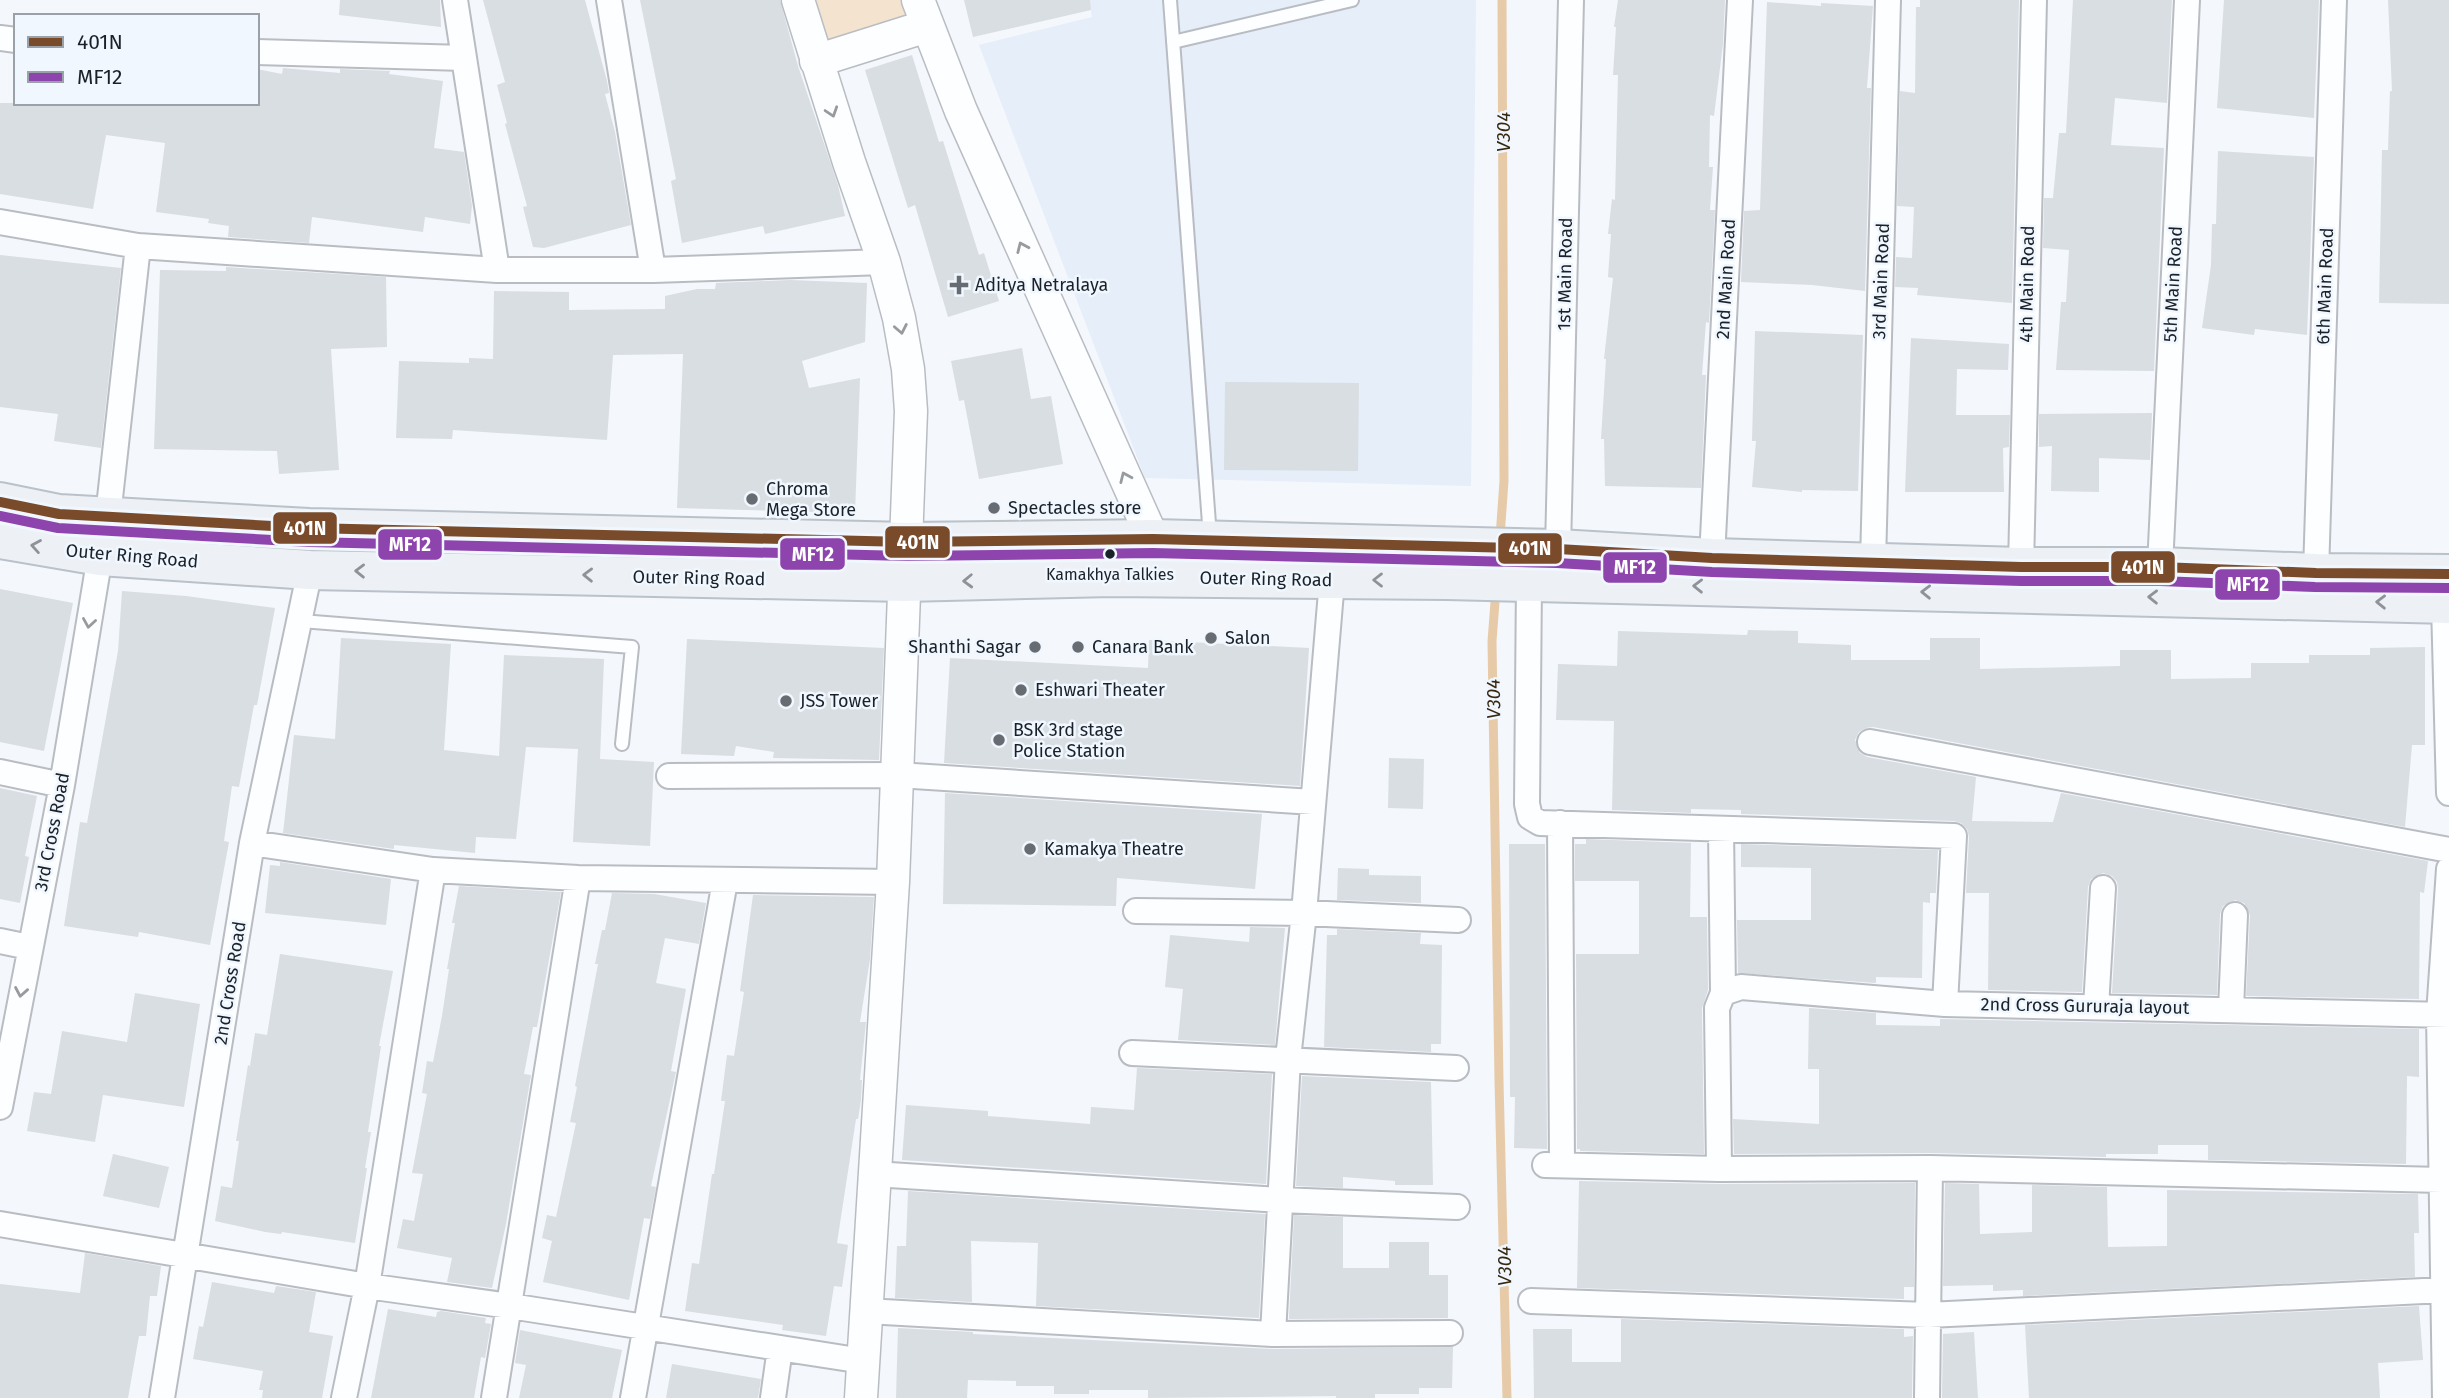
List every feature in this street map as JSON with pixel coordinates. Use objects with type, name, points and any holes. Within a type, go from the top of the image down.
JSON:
[{"type":"highway","name":"Outer Ring Road","points":[[0,502],[59,514],[309,528],[907,542],[1153,539],[1210,541],[1450,563],[2447,594]]},
{"type":"highway","name":"Outer Ring Road","points":[[0,539],[100,556],[310,570],[905,582],[1111,577],[1332,580],[1450,563]]},
{"type":"highway","name":"Outer Ring Road","points":[[1532,565],[1712,558],[2021,568],[2160,567],[2316,573],[2447,594]]},
{"type":"street","points":[[455,0],[497,270]]},
{"type":"street","points":[[609,0],[653,270]]},
{"type":"street","points":[[798,0],[849,163],[884,262],[899,318],[908,369],[911,411],[893,883],[860,1398]]},
{"type":"street","name":"1st Main Road","points":[[1560,823],[1540,823],[1530,817],[1527,804],[1532,565],[1571,0]]},
{"type":"street","name":"2nd Main Road","points":[[1712,558],[1740,0]]},
{"type":"street","name":"3rd Main Road","points":[[1873,562],[1888,0]]},
{"type":"street","name":"4th Main Road","points":[[2021,568],[2034,0]]},
{"type":"street","name":"5th Main Road","points":[[2160,567],[2187,0]]},
{"type":"street","name":"6th Main Road","points":[[2316,573],[2334,0]]},
{"type":"street","points":[[816,61],[922,13],[961,111],[1153,539]]},
{"type":"street","points":[[259,52],[464,58]]},
{"type":"street","points":[[0,222],[138,246],[497,270],[653,270],[884,262]]},
{"type":"street","points":[[108,516],[138,246]]},
{"type":"street","name":"3rd Cross Road","points":[[0,1107],[62,785],[100,556]]},
{"type":"street","name":"2nd Cross Road","points":[[162,1398],[252,843],[310,570]]},
{"type":"street","points":[[1273,1334],[1288,1059],[1304,913],[1332,580]]},
{"type":"street","points":[[2447,594],[2449,793]]},
{"type":"street","points":[[1870,742],[2449,849]]},
{"type":"street","points":[[0,772],[62,785]]},
{"type":"street","points":[[669,776],[898,775],[1313,802]]},
{"type":"street","points":[[1945,1004],[1954,836],[1560,823],[1553,1165],[1719,1169],[1930,1168],[2442,1180]]},
{"type":"street","points":[[1719,1169],[1717,1008],[1723,993],[1721,829]]},
{"type":"street","points":[[252,843],[433,870],[578,878],[893,883]]},
{"type":"street","points":[[2445,1398],[2442,1180],[2449,869]]},
{"type":"street","points":[[344,1398],[367,1286],[433,870]]},
{"type":"street","points":[[494,1398],[578,878]]},
{"type":"street","points":[[633,1398],[725,881]]},
{"type":"street","points":[[2096,1007],[2103,888]]},
{"type":"street","points":[[1136,911],[1304,913],[1458,920]]},
{"type":"street","points":[[2231,1009],[2235,915]]},
{"type":"street","points":[[0,941],[29,947]]},
{"type":"street","name":"2nd Cross Gururaja layout","points":[[1723,993],[1741,987],[1945,1004],[2444,1014]]},
{"type":"street","points":[[1132,1053],[1456,1068]]},
{"type":"street","points":[[1927,1398],[1930,1168]]},
{"type":"street","points":[[874,1174],[1280,1200],[1457,1207]]},
{"type":"street","points":[[0,1224],[367,1286],[863,1361]]},
{"type":"street","points":[[1531,1301],[1928,1315],[2444,1290]]},
{"type":"street","points":[[866,1311],[1273,1334],[1450,1333]]},
{"type":"street","points":[[773,1398],[780,1348]]},
{"type":"lane","points":[[1170,0],[1210,541],[1210,579]]},
{"type":"lane","points":[[1173,42],[1352,0]]},
{"type":"lane","points":[[301,621],[632,646],[622,744]]},
{"type":"shaded area","points":[[796,0],[925,0],[912,43],[878,60],[839,67]]},
{"type":"shaded area","points":[[1089,0],[1476,0],[1471,486],[1145,478],[979,45],[1092,17]]},
{"type":"building","points":[[340,0],[440,0],[441,27],[339,15]]},
{"type":"building","points":[[483,0],[585,0],[607,81],[609,93],[605,94],[615,132],[631,225],[544,248],[533,247],[523,207],[527,206],[497,85],[505,82]]},
{"type":"building","points":[[640,0],[780,0],[798,66],[838,185],[845,216],[765,234],[763,226],[682,243],[671,181],[676,179]]},
{"type":"building","points":[[964,0],[1090,0],[1091,10],[973,37]]},
{"type":"building","points":[[1618,0],[1725,0],[1723,44],[1714,116],[1710,115],[1709,167],[1713,167],[1710,210],[1715,210],[1709,323],[1706,322],[1702,375],[1706,375],[1701,488],[1605,486],[1604,439],[1601,439],[1604,359],[1613,278],[1608,277],[1611,234],[1608,234],[1612,199],[1615,200],[1618,75],[1613,75],[1614,27]]},
{"type":"building","points":[[1920,0],[2019,0],[2012,303],[1917,295],[1918,288],[1895,287],[1896,257],[1912,258],[1914,207],[1897,206],[1900,91],[1915,93],[1916,7],[1920,7]]},
{"type":"building","points":[[2073,0],[2172,0],[2167,103],[2115,98],[2111,145],[2164,148],[2154,371],[2056,370],[2061,302],[2066,302],[2069,250],[2043,248],[2044,198],[2053,198],[2059,133],[2066,133]]},
{"type":"building","points":[[2224,0],[2319,0],[2314,118],[2217,108]]},
{"type":"building","points":[[2388,0],[2449,0],[2449,304],[2379,303],[2382,150],[2388,150],[2392,91]]},
{"type":"building","points":[[1767,2],[1873,6],[1867,88],[1871,88],[1865,291],[1812,285],[1741,282],[1744,211],[1760,210]]},
{"type":"building","points":[[912,55],[939,142],[943,141],[979,255],[984,253],[999,301],[948,317],[915,205],[908,208],[865,70]]},
{"type":"building","points":[[283,68],[340,73],[340,69],[390,71],[389,74],[443,81],[434,148],[464,152],[472,206],[470,224],[425,217],[423,232],[312,217],[309,243],[228,237],[229,226],[208,223],[209,219],[156,212],[165,143],[106,135],[93,209],[0,194],[0,103],[259,105],[259,69],[282,74]]},
{"type":"building","points":[[2218,151],[2314,157],[2307,335],[2255,329],[2254,335],[2202,328],[2211,265],[2212,224],[2216,224]]},
{"type":"building","points":[[0,255],[121,268],[101,448],[54,441],[58,414],[0,407]]},
{"type":"building","points":[[226,267],[386,277],[387,347],[331,349],[339,470],[279,474],[277,451],[154,449],[160,270],[226,271]]},
{"type":"building","points":[[790,280],[867,283],[865,342],[802,361],[809,388],[860,378],[855,513],[677,508],[683,354],[613,355],[607,440],[453,430],[452,439],[396,438],[399,361],[469,363],[469,358],[493,359],[494,291],[569,292],[569,310],[665,309],[665,296],[697,289],[715,289],[716,283]]},
{"type":"building","points":[[1755,331],[1863,335],[1858,491],[1802,492],[1752,487],[1756,441],[1752,441]]},
{"type":"building","points":[[1911,338],[2009,344],[2008,370],[1957,369],[1956,415],[2010,415],[2009,447],[2003,448],[2004,492],[1905,492]]},
{"type":"building","points":[[1022,348],[1031,399],[1051,396],[1063,464],[979,479],[964,400],[959,401],[951,361]]},
{"type":"building","points":[[1225,382],[1359,383],[1358,471],[1224,470]]},
{"type":"building","points":[[2152,413],[2150,460],[2099,458],[2099,492],[2051,491],[2052,446],[2039,447],[2039,414]]},
{"type":"building","points":[[0,589],[73,603],[44,751],[0,742]]},
{"type":"building","points":[[122,591],[275,608],[239,787],[232,786],[224,841],[229,842],[210,945],[139,932],[138,937],[64,926],[80,822],[87,823],[118,651]]},
{"type":"building","points":[[1748,630],[1798,631],[1798,643],[1851,645],[1851,660],[1930,660],[1930,638],[1980,638],[1980,669],[2120,666],[2120,650],[2171,650],[2171,679],[2251,678],[2251,663],[2309,663],[2309,655],[2370,655],[2370,648],[2425,647],[2425,745],[2412,745],[2405,827],[1873,727],[1859,732],[1855,740],[1860,753],[1867,757],[1976,777],[1972,821],[2053,822],[2061,793],[2428,861],[2424,893],[2420,892],[2419,999],[2246,996],[2250,915],[2244,903],[2235,900],[2223,906],[2220,914],[2217,995],[2112,993],[2118,889],[2112,876],[2103,873],[2091,879],[2088,887],[2082,992],[1988,990],[1989,893],[1966,893],[1969,837],[1967,829],[1961,823],[1741,814],[1741,810],[1691,809],[1691,813],[1612,810],[1614,721],[1556,720],[1558,664],[1617,666],[1618,631],[1747,635]]},
{"type":"building","points":[[341,638],[451,644],[444,750],[499,756],[504,655],[604,659],[600,759],[654,762],[650,846],[573,842],[578,749],[526,747],[516,839],[476,837],[475,853],[394,845],[394,849],[283,833],[294,735],[335,739]]},
{"type":"building","name":"JSS Tower","points":[[687,639],[884,648],[879,760],[773,758],[774,752],[736,746],[734,756],[681,754]]},
{"type":"building","points":[[1149,640],[1309,648],[1300,786],[944,763],[950,658],[1148,668]]},
{"type":"building","points":[[1389,758],[1424,759],[1423,809],[1388,808]]},
{"type":"building","points":[[0,788],[37,796],[25,856],[29,857],[20,903],[0,899]]},
{"type":"building","points":[[945,793],[1262,814],[1255,889],[1117,878],[1116,906],[943,904]]},
{"type":"building","points":[[1586,839],[1691,843],[1690,917],[1707,917],[1708,990],[1702,1008],[1704,1154],[1577,1149],[1576,954],[1639,954],[1639,881],[1575,881],[1575,844],[1586,844]]},
{"type":"building","points":[[1509,844],[1545,844],[1547,1149],[1514,1148],[1515,1097],[1510,1097]]},
{"type":"building","points":[[1741,844],[1938,850],[1936,893],[1930,893],[1930,903],[1923,902],[1922,978],[1876,977],[1876,983],[1738,973],[1737,920],[1811,920],[1811,868],[1741,867]]},
{"type":"building","points":[[280,862],[391,879],[386,925],[265,913],[270,865],[280,866]]},
{"type":"building","points":[[1338,868],[1369,869],[1369,875],[1421,876],[1421,903],[1337,900]]},
{"type":"building","points":[[459,886],[561,892],[537,1027],[533,1027],[524,1074],[531,1075],[506,1224],[492,1288],[447,1282],[452,1258],[397,1248],[403,1219],[414,1221],[423,1174],[412,1173],[427,1094],[422,1093],[427,1061],[433,1062],[442,1016],[455,923],[452,923]]},
{"type":"building","points":[[612,893],[654,894],[706,903],[699,944],[665,938],[656,983],[686,989],[671,1071],[676,1072],[651,1186],[656,1187],[650,1219],[644,1218],[629,1300],[543,1282],[552,1241],[542,1238],[547,1215],[556,1217],[576,1123],[570,1122],[577,1087],[575,1086],[598,964],[595,964]]},
{"type":"building","points":[[753,895],[874,897],[870,959],[860,1022],[866,1022],[860,1080],[861,1100],[837,1243],[848,1245],[842,1287],[834,1286],[826,1336],[782,1330],[783,1325],[685,1311],[692,1263],[699,1264],[714,1174],[725,1101],[721,1101],[727,1055],[734,1056],[744,992],[740,991]]},
{"type":"building","points":[[1250,927],[1285,928],[1275,1045],[1178,1040],[1183,989],[1165,987],[1170,935],[1249,942]]},
{"type":"building","points":[[1337,929],[1421,933],[1420,944],[1442,945],[1441,1044],[1431,1044],[1431,1052],[1324,1047],[1327,935],[1337,935]]},
{"type":"building","points":[[280,954],[393,971],[379,1046],[368,1132],[371,1132],[367,1168],[355,1243],[265,1232],[215,1221],[221,1186],[232,1188],[248,1065],[250,1066],[255,1033],[267,1035]]},
{"type":"building","points":[[135,993],[200,1004],[184,1107],[103,1095],[95,1142],[27,1131],[34,1092],[51,1094],[62,1031],[127,1042]]},
{"type":"building","points":[[1809,1008],[1876,1013],[1876,1025],[1940,1026],[1940,1019],[2419,1029],[2419,1077],[2407,1076],[2406,1164],[2208,1160],[2208,1145],[2158,1145],[2158,1154],[2106,1154],[2106,1157],[1930,1153],[1734,1154],[1733,1119],[1819,1124],[1819,1069],[1808,1069]]},
{"type":"building","points":[[1137,1068],[1272,1074],[1266,1184],[902,1160],[906,1105],[988,1111],[988,1116],[1090,1124],[1091,1107],[1134,1110]]},
{"type":"building","points":[[1302,1076],[1431,1082],[1433,1185],[1395,1185],[1395,1181],[1343,1177],[1343,1188],[1296,1186]]},
{"type":"building","points":[[113,1154],[169,1167],[159,1208],[103,1196]]},
{"type":"building","points":[[1579,1181],[1719,1184],[1915,1183],[1914,1287],[1904,1287],[1904,1299],[1577,1288]]},
{"type":"building","points":[[1945,1183],[1979,1184],[1980,1234],[2032,1232],[2032,1185],[2107,1187],[2108,1247],[2167,1246],[2167,1190],[2418,1194],[2419,1233],[2414,1233],[2415,1277],[2023,1296],[2023,1290],[1993,1291],[1993,1285],[1943,1286]]},
{"type":"building","points":[[908,1191],[1265,1214],[1259,1318],[1036,1306],[1038,1243],[971,1241],[972,1302],[895,1298],[897,1246],[906,1246]]},
{"type":"building","points":[[1294,1215],[1343,1217],[1343,1268],[1389,1268],[1389,1242],[1429,1242],[1429,1275],[1448,1275],[1448,1318],[1289,1319]]},
{"type":"building","points":[[85,1253],[161,1266],[157,1296],[150,1296],[146,1336],[139,1336],[128,1398],[0,1398],[0,1284],[80,1293]]},
{"type":"building","points":[[212,1282],[274,1293],[276,1286],[316,1292],[309,1332],[333,1336],[322,1398],[262,1398],[263,1390],[259,1390],[263,1371],[193,1359]]},
{"type":"building","points":[[2419,1306],[2423,1360],[2378,1363],[2380,1398],[2029,1398],[2025,1325]]},
{"type":"building","points":[[388,1309],[436,1317],[437,1312],[441,1311],[486,1318],[485,1323],[491,1324],[485,1358],[481,1357],[474,1398],[371,1398]]},
{"type":"building","points":[[1621,1319],[1904,1329],[1904,1337],[1913,1336],[1912,1398],[1534,1398],[1533,1329],[1572,1329],[1572,1362],[1621,1362]]},
{"type":"building","points":[[898,1328],[1273,1349],[1453,1347],[1452,1388],[1419,1388],[1419,1394],[1375,1394],[1375,1398],[1148,1398],[1148,1390],[1089,1390],[1089,1394],[1054,1394],[1054,1386],[1016,1386],[1016,1381],[968,1380],[967,1398],[896,1398]]},
{"type":"building","points":[[520,1330],[622,1350],[612,1398],[519,1398],[526,1365],[515,1363]]},
{"type":"building","points":[[1974,1332],[1978,1398],[1942,1398],[1943,1334]]},
{"type":"building","points":[[672,1364],[761,1379],[758,1398],[666,1398]]},
{"type":"waterway","name":"V304","points":[[1500,537],[1504,481],[1502,0]]},
{"type":"waterway","name":"V304","points":[[1496,589],[1492,641],[1507,1398]]},
{"type":"transit line","name":"401N","points":[[0,502],[59,514],[309,528],[907,542],[1153,539],[1558,549],[1712,558],[2021,567],[2160,567],[2316,573],[2449,574]]},
{"type":"transit line","name":"MF12","points":[[0,516],[58,528],[309,542],[907,556],[1153,553],[1557,563],[1712,572],[2021,581],[2160,581],[2315,587],[2449,588]]},
{"type":"place","name":"Aditya Netralaya","points":[[959,285]]},
{"type":"place","name":"Chroma Mega Store","points":[[752,499]]},
{"type":"place","name":"Spectacles store","points":[[994,508]]},
{"type":"place","name":"Kamakhya Talkies","points":[[1110,554]]},
{"type":"place","name":"Salon","points":[[1211,638]]},
{"type":"place","name":"Shanthi Sagar","points":[[1035,647]]},
{"type":"place","name":"Canara Bank","points":[[1078,647]]},
{"type":"place","name":"Eshwari Theater","points":[[1021,690]]},
{"type":"place","name":"JSS Tower","points":[[786,701]]},
{"type":"place","name":"BSK 3rd stage Police Station","points":[[999,740]]},
{"type":"place","name":"Kamakya Theatre","points":[[1030,849]]}]
